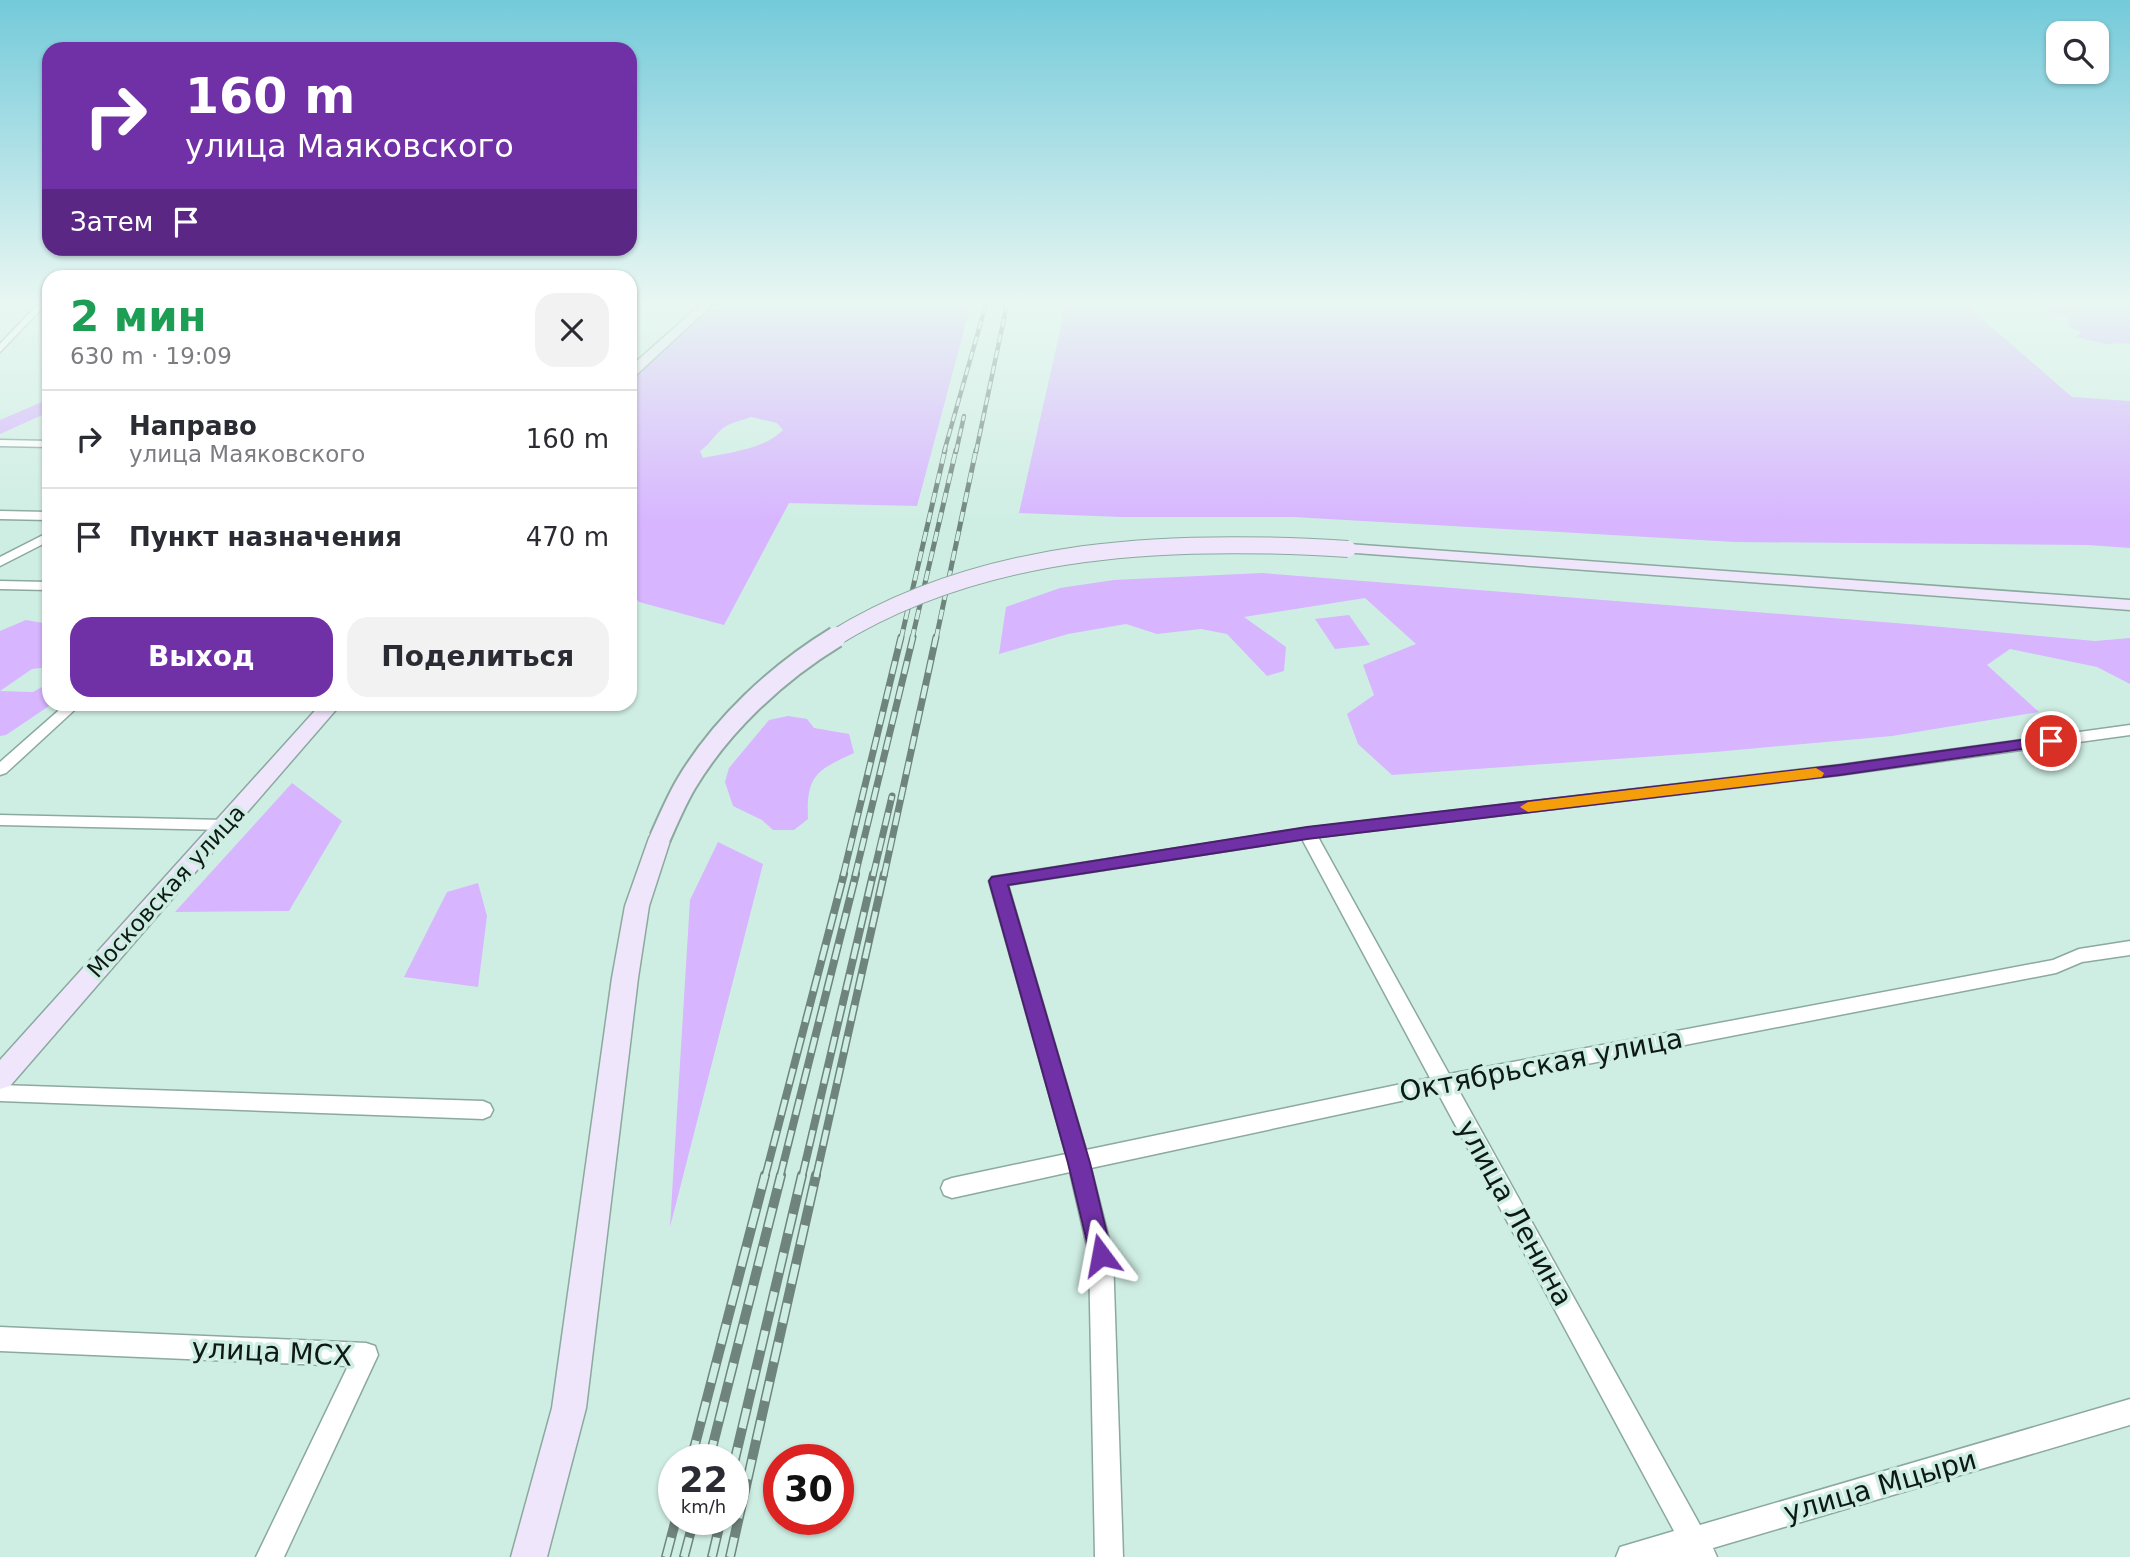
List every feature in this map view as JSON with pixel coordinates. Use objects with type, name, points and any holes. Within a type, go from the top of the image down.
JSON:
[{"type":"street","points":[[0,443],[42,444]]},
{"type":"street","points":[[0,515],[42,516]]},
{"type":"street","points":[[0,562],[42,540]]},
{"type":"street","points":[[529,1557],[569,1408],[625,978],[637,906],[660,838],[695,770],[740,715],[789,671],[836,636],[885,610],[974,579],[1058,559],[1102,552],[1204,544],[1348,549],[2130,605]]},
{"type":"street","points":[[0,585],[42,586]]},
{"type":"street","points":[[0,770],[67,711]]},
{"type":"street","name":"Московская улица","points":[[0,1078],[325,711]]},
{"type":"street","points":[[1109,1557],[1101,1255],[1079,1163],[998,881],[1307,833],[1840,770],[2130,730]]},
{"type":"street","points":[[0,820],[225,825]]},
{"type":"street","name":"улица Ленина","points":[[1307,833],[1699,1548]]},
{"type":"street","name":"Октябрьская улица","points":[[951,1188],[1079,1163],[1444,1083],[2056,966],[2079,956],[2130,948]]},
{"type":"street","points":[[0,1093],[483,1110]]},
{"type":"street","name":"улица МСХ","points":[[0,1339],[366,1354],[270,1557]]},
{"type":"street","name":"улица Мцыри","points":[[1630,1557],[1699,1548],[2130,1412]]},
{"type":"shaded area","points":[[637,377],[952,377],[917,506],[789,503],[724,625],[639,602]],"holes":[[[751,417],[777,423],[783,430],[766,442],[735,452],[703,458],[700,451],[723,428]]]},
{"type":"shaded area","points":[[1050,377],[2049,377],[2072,397],[2130,401],[2130,548],[2088,545],[1735,542],[1293,517],[1121,517],[1019,513]]},
{"type":"shaded area","points":[[42,402],[42,415],[0,434],[0,420]]},
{"type":"shaded area","points":[[1262,573],[2095,641],[2130,638],[2130,684],[2097,667],[2010,649],[1987,665],[2039,712],[1892,736],[1715,752],[1392,775],[1358,744],[1347,714],[1374,695],[1363,665],[1416,644],[1365,598],[1244,617],[1286,647],[1284,671],[1267,676],[1227,634],[1201,629],[1157,634],[1126,624],[1068,634],[999,654],[1006,607],[1060,588],[1114,580]]},
{"type":"shaded area","points":[[1349,615],[1370,645],[1335,649],[1315,619]]},
{"type":"shaded area","points":[[26,620],[42,623],[42,668],[32,669],[0,691],[0,631]]},
{"type":"shaded area","points":[[42,687],[42,711],[6,735],[0,736],[0,691],[33,692]]},
{"type":"shaded area","points":[[788,716],[807,719],[814,728],[849,734],[854,753],[831,764],[816,776],[809,793],[808,819],[794,830],[773,830],[762,820],[733,806],[725,782],[729,768],[769,720]]},
{"type":"shaded area","points":[[292,783],[342,821],[289,911],[175,912]]},
{"type":"shaded area","points":[[718,842],[763,864],[670,1227],[690,900]]},
{"type":"shaded area","points":[[478,883],[487,916],[478,987],[404,977],[447,892]]},
{"type":"railway","points":[[944,452],[965,377]]},
{"type":"railway","points":[[976,452],[992,377]]},
{"type":"railway","points":[[956,452],[964,416]]},
{"type":"railway","points":[[901,639],[945,450]]},
{"type":"railway","points":[[912,639],[956,450]]},
{"type":"railway","points":[[936,639],[976,450]]},
{"type":"railway","points":[[843,876],[901,637]]},
{"type":"railway","points":[[855,876],[913,637]]},
{"type":"railway","points":[[884,876],[936,637]]},
{"type":"railway","points":[[873,876],[892,796]]},
{"type":"railway","points":[[765,1177],[844,874]]},
{"type":"railway","points":[[780,1177],[856,874]]},
{"type":"railway","points":[[802,1177],[873,874]]},
{"type":"railway","points":[[816,1177],[884,874]]},
{"type":"railway","points":[[695,1444],[765,1175]]},
{"type":"railway","points":[[713,1444],[781,1175]]},
{"type":"railway","points":[[738,1444],[802,1175]]},
{"type":"railway","points":[[730,1557],[816,1175]]},
{"type":"railway","points":[[666,1557],[672,1535]]},
{"type":"railway","points":[[684,1557],[690,1535]]},
{"type":"railway","points":[[712,1557],[717,1535]]},
{"type":"slow traffic","points":[[1528,807],[1816,773]]},
{"type":"route","points":[[1101,1255],[1079,1163],[998,881],[1307,833],[1840,770],[2051,741]]}]
